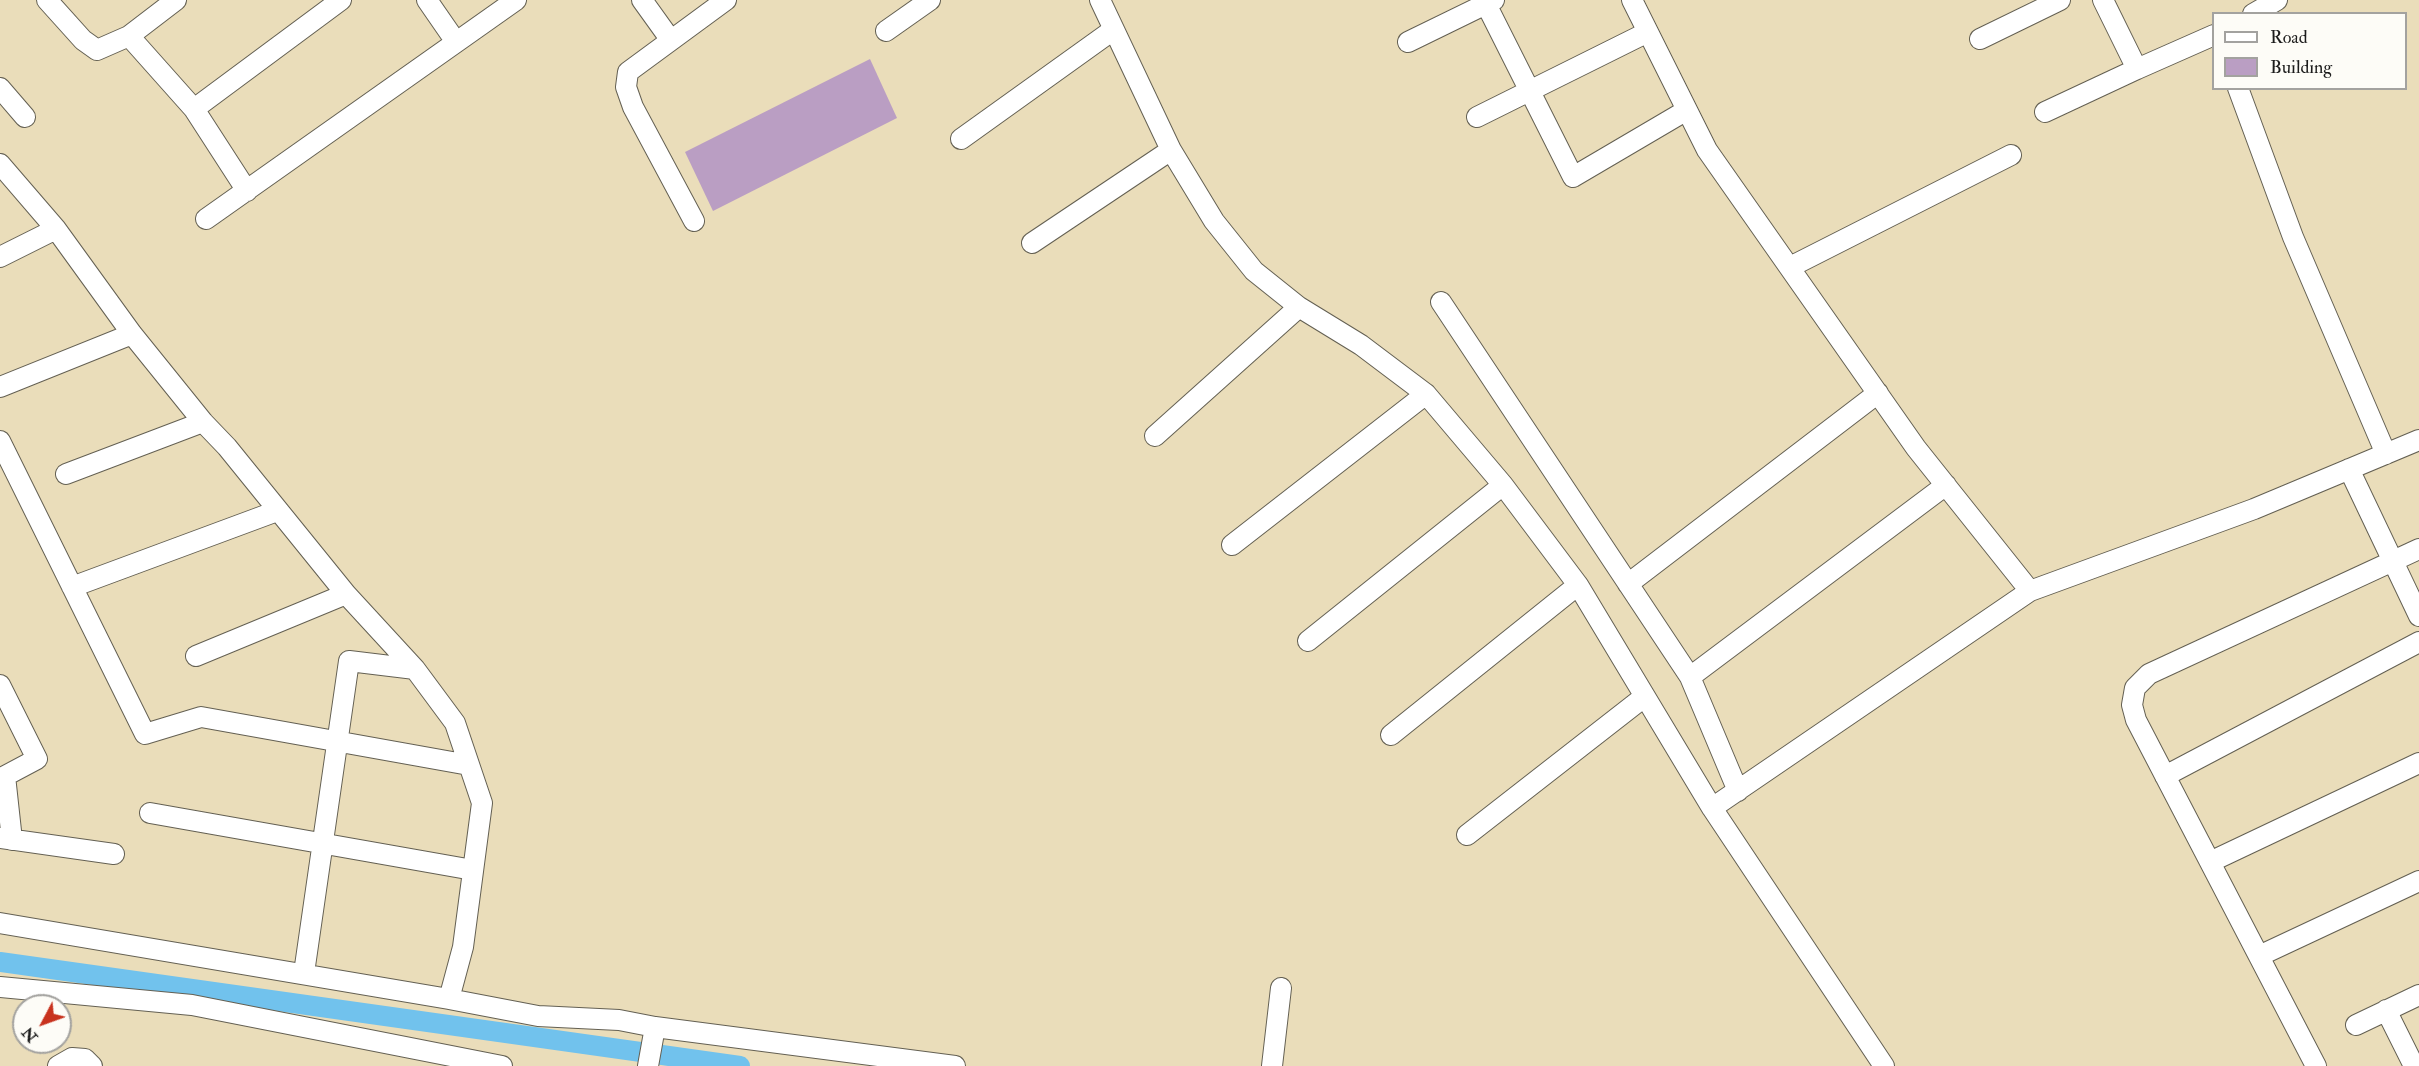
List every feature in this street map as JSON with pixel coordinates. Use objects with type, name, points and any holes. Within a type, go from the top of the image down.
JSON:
[{"type":"street","points":[[47,0],[83,40],[97,50],[129,36],[175,0]]},
{"type":"street","points":[[427,0],[456,42]]},
{"type":"street","points":[[206,219],[516,0]]},
{"type":"street","points":[[642,0],[670,39]]},
{"type":"street","points":[[694,221],[633,107],[626,87],[628,72],[726,0]]},
{"type":"street","points":[[886,31],[930,0]]},
{"type":"street","points":[[1100,0],[1171,150],[1214,221],[1254,271],[1299,307],[1361,345],[1426,394],[1503,485],[1578,585],[1644,698],[1725,800],[1884,1066]]},
{"type":"street","points":[[1632,0],[1707,150],[1878,393],[1946,485],[2030,591]]},
{"type":"street","points":[[1980,39],[2060,0]]},
{"type":"street","points":[[2103,0],[2137,69]]},
{"type":"street","points":[[2256,12],[2277,0]]},
{"type":"street","points":[[1408,42],[1488,2],[1573,177],[1687,110]]},
{"type":"street","points":[[194,109],[327,4]]},
{"type":"street","points":[[961,139],[1113,30]]},
{"type":"street","points":[[1477,117],[1648,32]]},
{"type":"street","points":[[129,36],[194,109],[247,190]]},
{"type":"street","points":[[2045,112],[2212,36]]},
{"type":"street","points":[[0,88],[25,117]]},
{"type":"street","points":[[2239,90],[2293,237],[2386,454]]},
{"type":"street","points":[[1032,243],[1171,150]]},
{"type":"street","points":[[1790,267],[2011,155]]},
{"type":"street","points":[[0,164],[56,229],[132,334],[203,422],[227,447],[346,594],[415,669],[455,723],[482,803],[463,947],[448,999]]},
{"type":"street","points":[[0,257],[56,229]]},
{"type":"street","points":[[1441,302],[1690,677],[1725,800]]},
{"type":"street","points":[[1155,436],[1299,307]]},
{"type":"street","points":[[0,387],[132,334]]},
{"type":"street","points":[[1628,584],[1878,393]]},
{"type":"street","points":[[1232,545],[1426,394]]},
{"type":"street","points":[[66,474],[203,422]]},
{"type":"street","points":[[1725,800],[2030,591],[2254,509],[2419,440]]},
{"type":"street","points":[[0,441],[145,734],[201,717],[469,765]]},
{"type":"street","points":[[2349,469],[2419,615]]},
{"type":"street","points":[[1308,641],[1503,485]]},
{"type":"street","points":[[1690,677],[1946,485]]},
{"type":"street","points":[[72,587],[277,511]]},
{"type":"street","points":[[2316,1066],[2136,720],[2132,705],[2135,688],[2149,674],[2419,549]]},
{"type":"street","points":[[1391,735],[1578,585]]},
{"type":"street","points":[[196,656],[346,594]]},
{"type":"street","points":[[2165,776],[2419,642]]},
{"type":"street","points":[[304,973],[349,661],[415,669]]},
{"type":"street","points":[[0,685],[37,759],[5,776],[6,839],[114,854]]},
{"type":"street","points":[[1467,836],[1644,698]]},
{"type":"street","points":[[2210,862],[2419,763]]},
{"type":"street","points":[[150,813],[473,870]]},
{"type":"street","points":[[2259,956],[2419,881]]},
{"type":"street","points":[[0,923],[304,973],[538,1016],[619,1020],[653,1036],[955,1066]]},
{"type":"street","points":[[0,987],[201,1006],[502,1066]]},
{"type":"street","points":[[1272,1066],[1281,988]]},
{"type":"street","points":[[2356,1024],[2419,994]]},
{"type":"street","points":[[2386,1010],[2414,1066]]},
{"type":"street","points":[[648,1066],[653,1036]]},
{"type":"street","points":[[58,1066],[72,1058],[86,1059],[92,1066]]},
{"type":"building","points":[[870,59],[897,118],[713,211],[685,152]]},
{"type":"waterway","points":[[0,962],[740,1066]]}]
